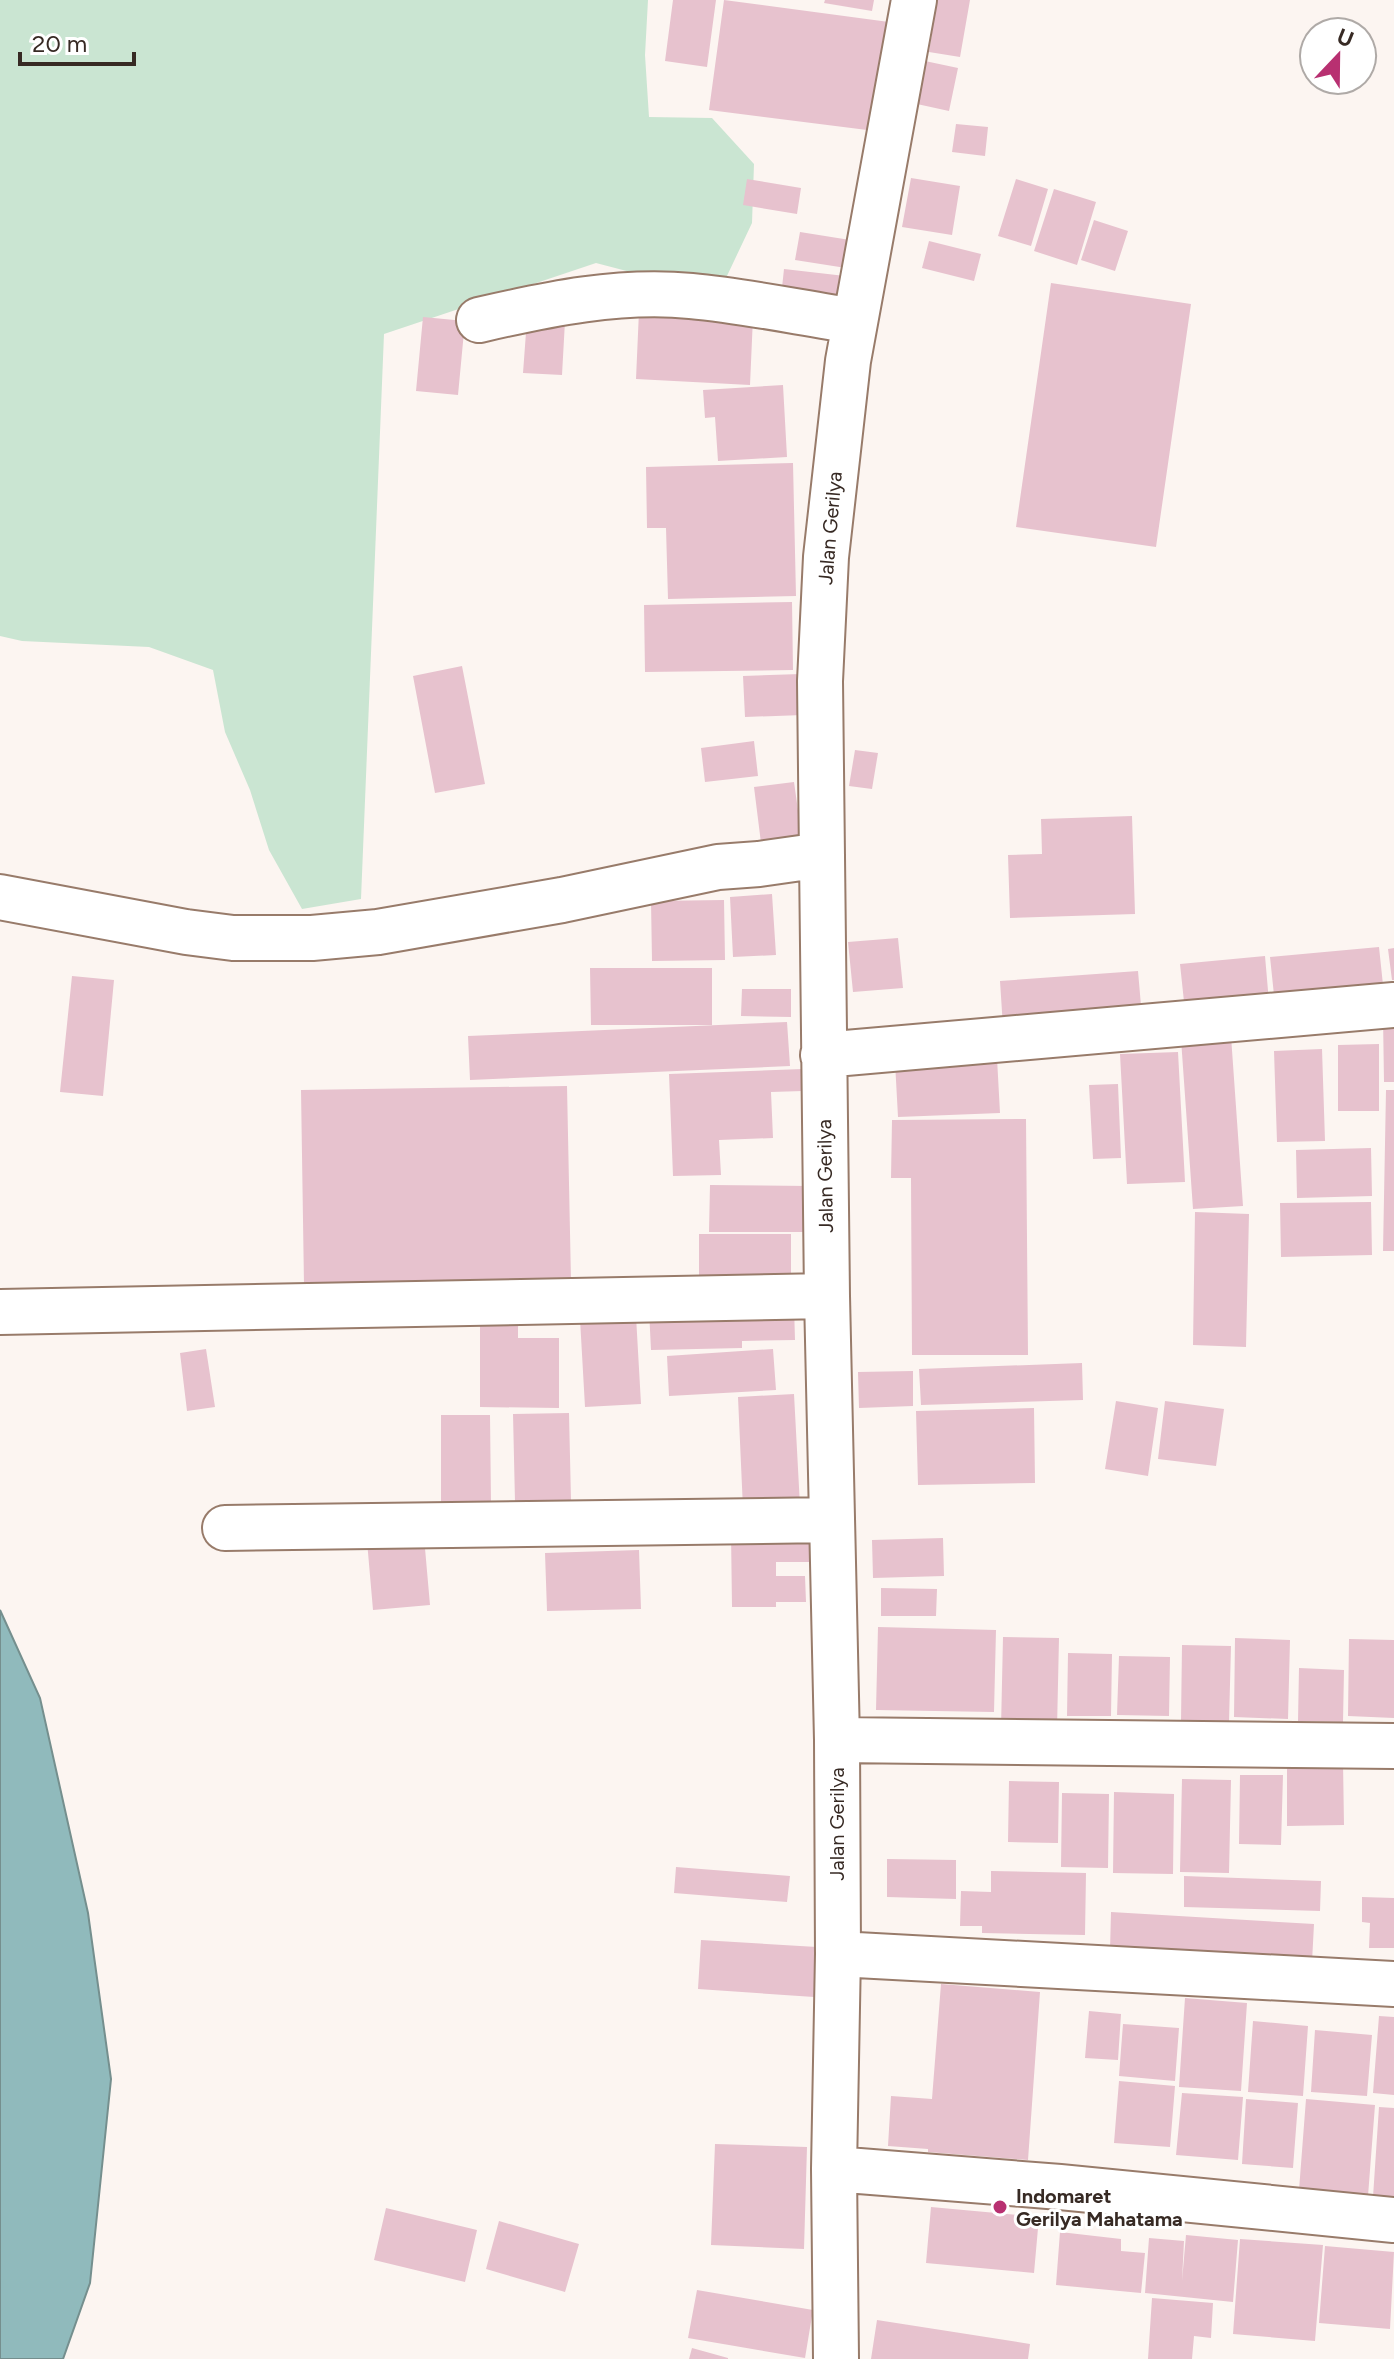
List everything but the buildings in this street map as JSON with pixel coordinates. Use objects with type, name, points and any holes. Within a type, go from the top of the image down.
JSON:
[{"type":"street","name":"Jalan Gerilya","points":[[836,2359],[837,1740],[823,1055],[820,681],[835,458],[855,321],[914,0]]},
{"type":"street","points":[[479,320],[556,303],[632,295],[690,296],[855,321]]},
{"type":"street","points":[[0,897],[186,932],[233,938],[312,938],[378,932],[562,900],[718,867],[822,855]]},
{"type":"street","points":[[823,1055],[1394,1005]]},
{"type":"street","points":[[0,1312],[827,1296]]},
{"type":"street","points":[[225,1528],[832,1520]]},
{"type":"street","points":[[837,1740],[1394,1746]]},
{"type":"street","points":[[838,1954],[1394,1984]]},
{"type":"street","points":[[834,2169],[1060,2187],[1394,2220]]},
{"type":"green space","points":[[0,0],[648,0],[645,55],[649,117],[712,118],[754,164],[752,223],[726,278],[661,280],[596,263],[384,334],[361,899],[302,909],[269,850],[250,790],[225,732],[213,670],[149,647],[22,641],[0,636]]},
{"type":"water","points":[[0,1610],[40,1698],[88,1913],[111,2079],[90,2283],[63,2359],[0,2359]]},
{"type":"place","name":"Indomaret Gerilya Mahatama","points":[[1000,2207]]}]
